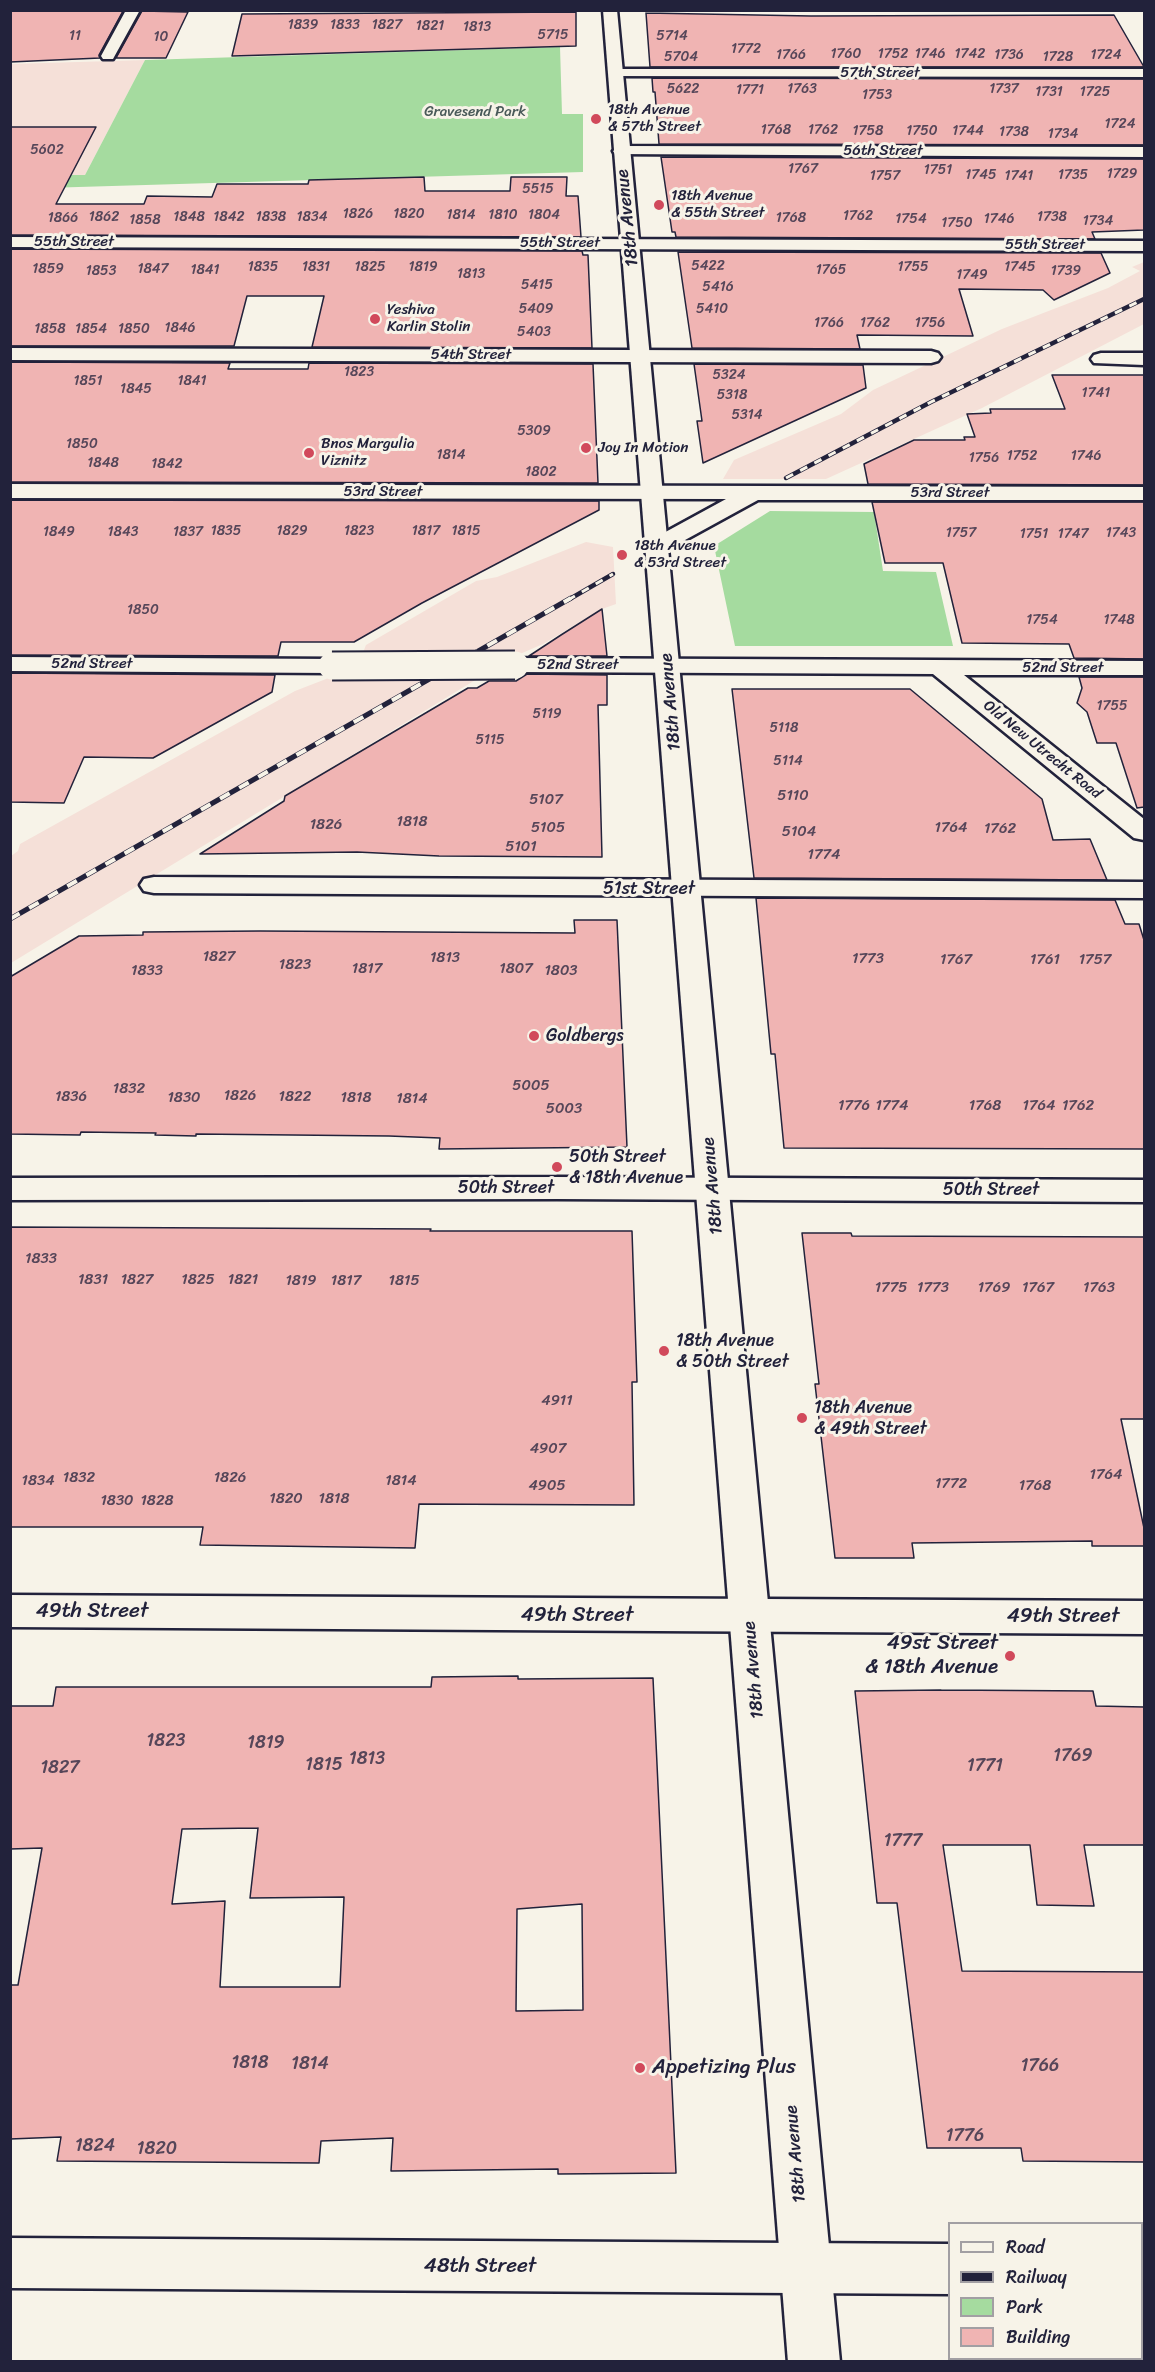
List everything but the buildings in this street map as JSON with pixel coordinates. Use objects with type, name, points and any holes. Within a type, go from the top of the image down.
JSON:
[{"type":"street","points":[[108,56],[133,10]]},
{"type":"street","name":"18th Avenue","points":[[610,10],[814,2361]]},
{"type":"street","name":"57th Street","points":[[616,73],[1144,74]]},
{"type":"street","name":"56th Street","points":[[621,151],[1144,152]]},
{"type":"street","name":"55th Street","points":[[10,242],[1144,246]]},
{"type":"street","name":"54th Street","points":[[10,354],[931,357]]},
{"type":"street","points":[[1101,358],[1144,358]]},
{"type":"street","name":"53rd Street","points":[[10,491],[1144,494]]},
{"type":"street","name":"53rd Street","points":[[657,546],[755,493]]},
{"type":"street","name":"52nd Street","points":[[10,664],[1144,668]]},
{"type":"street","name":"Old New Utrecht Road","points":[[939,667],[1144,832]]},
{"type":"street","name":"51st Street","points":[[154,885],[1144,891]]},
{"type":"street","name":"50th Street","points":[[10,1189],[1144,1191]]},
{"type":"street","name":"49th Street","points":[[10,1611],[1144,1618]]},
{"type":"street","name":"48th Street","points":[[10,2263],[948,2269]]},
{"type":"shaded area","points":[[145,60],[85,175],[11,175],[10,64]]},
{"type":"shaded area","points":[[1144,262],[1144,324],[982,408],[826,479],[723,479],[734,460],[841,414],[873,390],[1002,329],[1108,288],[1140,271],[1132,267]]},
{"type":"shaded area","points":[[586,542],[613,547],[616,604],[602,609],[543,644],[513,657],[11,963],[11,856],[18,851],[20,844],[295,691],[326,679],[362,655],[366,645],[476,581],[497,577]]},
{"type":"green space","name":"Gravesend Park","points":[[560,47],[562,114],[583,114],[583,172],[11,189],[10,175],[85,175],[145,60]]},
{"type":"green space","points":[[770,511],[874,512],[883,571],[936,572],[953,646],[735,646],[714,546]]},
{"type":"railway","points":[[786,478],[931,402],[1144,299]]},
{"type":"railway","points":[[568,600],[613,574]]},
{"type":"railway","points":[[10,919],[571,598]]},
{"type":"place","name":"18th Avenue & 57th Street","points":[[596,119]]},
{"type":"place","name":"18th Avenue & 55th Street","points":[[659,205]]},
{"type":"place","name":"Yeshiva Karlin Stolin","points":[[375,319]]},
{"type":"place","name":"Joy In Motion","points":[[586,448]]},
{"type":"place","name":"Bnos Margulia Viznitz","points":[[309,453]]},
{"type":"place","name":"18th Avenue & 53rd Street","points":[[622,555]]},
{"type":"place","name":"Goldbergs","points":[[534,1036]]},
{"type":"place","name":"50th Street & 18th Avenue","points":[[557,1167]]},
{"type":"place","name":"18th Avenue & 50th Street","points":[[664,1351]]},
{"type":"place","name":"18th Avenue & 49th Street","points":[[802,1418]]},
{"type":"place","name":"49st Street & 18th Avenue","points":[[1010,1656]]},
{"type":"place","name":"Appetizing Plus","points":[[640,2068]]}]
